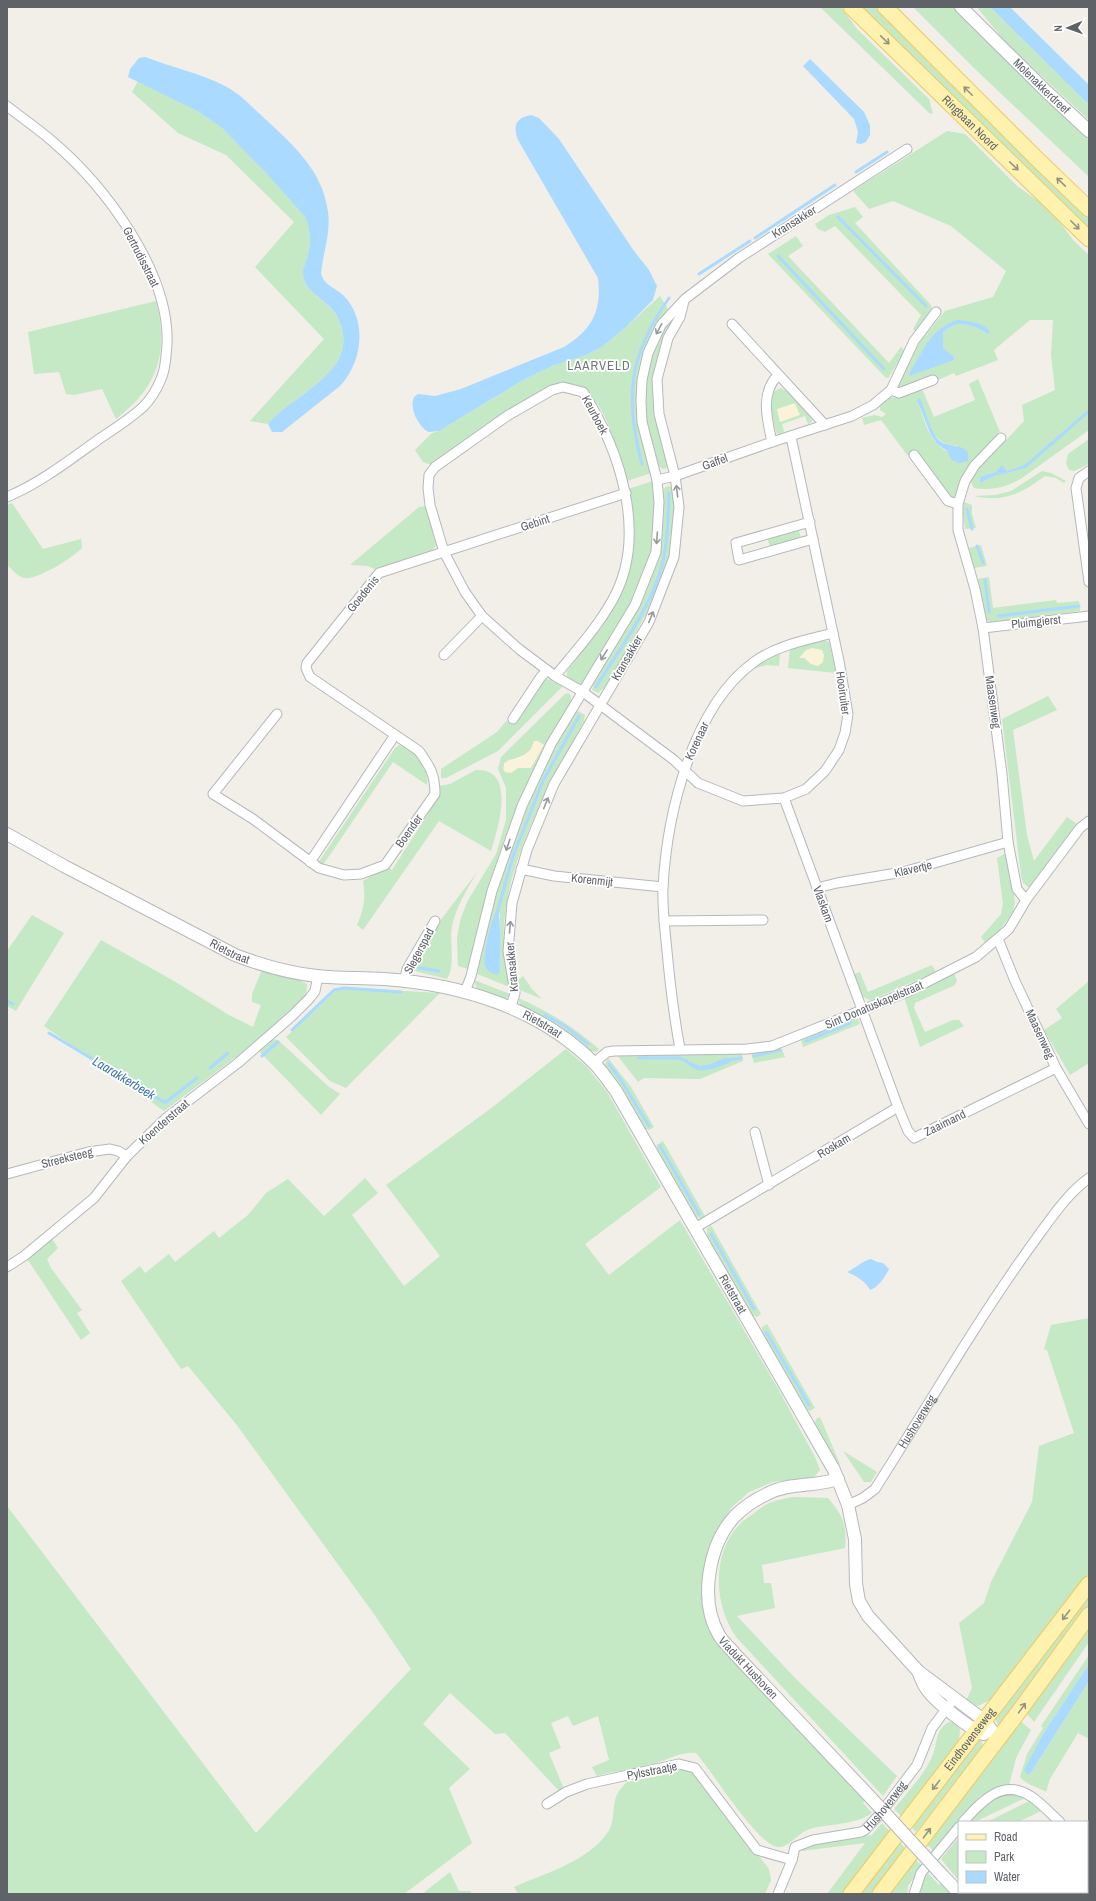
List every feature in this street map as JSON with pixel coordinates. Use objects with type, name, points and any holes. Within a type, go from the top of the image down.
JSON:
[{"type":"main road","name":"Ringbaan Noord","points":[[851,7],[1089,239]]},
{"type":"main road","name":"Ringbaan Noord","points":[[885,7],[1089,209]]},
{"type":"main road","name":"Eindhovenseweg","points":[[851,1894],[1089,1584]]},
{"type":"main road","name":"Eindhovenseweg","points":[[880,1894],[998,1739],[1089,1615]]},
{"type":"street","name":"Molenakkerdreef","points":[[961,7],[1047,92],[1089,130]]},
{"type":"street","name":"Molenakkerdreef","points":[[970,7],[989,26],[996,40]]},
{"type":"street","name":"Gertrudisstraat","points":[[7,106],[52,142],[74,162],[101,192],[128,228],[156,281],[164,306],[167,331],[162,377],[156,391],[143,406],[64,464],[7,497]]},
{"type":"street","name":"Kransakker","points":[[465,992],[471,976],[492,891],[522,806],[551,744],[635,605],[656,552],[659,502],[657,480],[642,422],[642,380],[648,353],[661,325],[684,300],[757,245],[907,149]]},
{"type":"street","name":"Kransakker","points":[[511,1007],[515,993],[508,951],[512,903],[527,850],[554,784],[649,622],[674,557],[679,507],[675,476],[659,414],[657,379],[668,338],[680,317],[684,300]]},
{"type":"street","name":"Gaffel","points":[[657,480],[675,476],[772,442],[825,426],[852,416],[873,405],[891,390],[914,341],[936,312]]},
{"type":"street","points":[[732,324],[825,426]]},
{"type":"street","points":[[772,442],[766,407],[769,388],[778,375]]},
{"type":"street","points":[[891,390],[899,393],[934,380]]},
{"type":"street","name":"Keurboek","points":[[555,676],[590,634],[612,600],[624,569],[628,540],[626,493],[618,464],[595,411],[583,392],[563,387],[552,390],[507,416],[435,467],[429,475],[428,488],[430,506],[444,552],[465,592],[482,616],[519,649],[555,676],[583,692],[600,705]]},
{"type":"street","name":"Hooiruiter","points":[[600,705],[684,768],[698,783],[743,801],[784,798],[806,789],[825,771],[839,750],[846,733],[848,714],[833,633],[791,437]]},
{"type":"street","name":"Maasenweg","points":[[1001,438],[975,465],[965,481],[958,504],[958,530],[975,589],[983,628],[1002,774],[1008,842],[1018,889],[1026,900]]},
{"type":"street","points":[[914,455],[948,501],[958,504]]},
{"type":"street","points":[[1089,471],[1079,478],[1076,488],[1089,582]]},
{"type":"street","name":"Gebint","points":[[444,552],[626,493]]},
{"type":"street","points":[[810,522],[736,543],[739,560],[813,538]]},
{"type":"street","name":"Goedenis","points":[[306,668],[307,663],[379,573],[444,552]]},
{"type":"street","points":[[444,655],[482,616]]},
{"type":"street","name":"Pluimgierst","points":[[983,628],[1089,616]]},
{"type":"street","name":"Korenaar","points":[[680,1049],[673,1013],[664,921],[663,887],[670,832],[684,768],[715,702],[739,674],[772,650],[833,633]]},
{"type":"street","name":"Boender","points":[[277,714],[213,794],[253,819],[319,868],[344,875],[361,874],[385,865],[435,794],[435,782],[431,768],[419,751],[310,677],[306,668]]},
{"type":"street","points":[[513,718],[547,670]]},
{"type":"street","points":[[310,862],[395,735]]},
{"type":"street","name":"Vlaskam","points":[[784,798],[862,1010]]},
{"type":"street","name":"Sint Donatuskapelstraat","points":[[594,1063],[607,1052],[614,1051],[747,1049],[772,1046],[907,992],[976,956],[1009,929],[1026,900],[1080,828],[1089,821]]},
{"type":"street","name":"Rietstraat","points":[[7,834],[64,866],[235,955],[259,964],[318,976],[404,980],[447,987],[511,1007],[562,1035],[594,1063],[616,1091],[838,1479],[848,1505]]},
{"type":"street","name":"Klavertje","points":[[817,888],[837,882],[903,872],[1008,842]]},
{"type":"street","name":"Korenmijt","points":[[522,869],[554,876],[663,887]]},
{"type":"street","points":[[664,921],[763,920]]},
{"type":"street","name":"Slegerspad","points":[[404,980],[407,969],[435,921]]},
{"type":"street","name":"Maasenweg","points":[[998,939],[1015,981],[1056,1068],[1089,1124]]},
{"type":"street","name":"Koenderstraat","points":[[7,1268],[24,1256],[94,1198],[127,1156],[166,1118],[238,1063],[293,1015],[315,991],[318,976]]},
{"type":"street","name":"Zaaimand","points":[[862,1010],[898,1107],[908,1131],[914,1138],[1056,1068]]},
{"type":"street","name":"Roskam","points":[[695,1228],[898,1107]]},
{"type":"street","points":[[755,1132],[769,1185]]},
{"type":"street","name":"Streeksteeg","points":[[7,1174],[88,1152],[110,1149],[127,1156]]},
{"type":"street","name":"Hushoverweg","points":[[848,1505],[863,1498],[876,1489],[1004,1284],[1052,1217],[1082,1183],[1089,1178]]},
{"type":"street","name":"Viadukt Hushoven","points":[[838,1479],[828,1483],[788,1487],[768,1493],[749,1504],[734,1517],[712,1556],[708,1585],[709,1608],[719,1635],[735,1654],[958,1892]]},
{"type":"street","points":[[848,1505],[855,1539],[856,1584],[859,1601],[868,1616],[918,1671],[955,1698],[981,1726],[998,1739]]},
{"type":"street","points":[[918,1671],[926,1689],[946,1708],[981,1726]]},
{"type":"street","name":"Hushoverweg","points":[[792,1860],[795,1847],[813,1840],[861,1832],[864,1830],[880,1814],[917,1765],[932,1728],[955,1698]]},
{"type":"street","name":"Pylsstraatje","points":[[547,1804],[566,1792],[588,1784],[679,1764],[695,1768],[757,1850],[792,1860]]},
{"type":"street","points":[[964,1821],[981,1801],[996,1792],[1012,1789],[1032,1797],[1059,1821]]},
{"type":"street","points":[[914,1894],[921,1873],[937,1851],[958,1828]]},
{"type":"street","points":[[778,1894],[792,1860]]},
{"type":"green space","points":[[820,7],[841,7],[857,29],[929,99],[933,114],[929,113]]},
{"type":"green space","points":[[859,7],[876,7],[878,11],[934,68],[1089,218],[1089,231]]},
{"type":"green space","points":[[913,7],[956,7],[1089,140],[1089,177],[974,68]]},
{"type":"green space","points":[[977,7],[990,7],[1089,105],[1089,120],[1007,44]]},
{"type":"green space","points":[[138,81],[197,111],[222,128],[266,173],[306,218],[310,240],[304,269],[304,280],[306,285],[335,313],[338,318],[343,336],[341,352],[334,366],[322,379],[280,412],[268,424],[250,421],[324,339],[255,267],[294,222],[226,155],[178,133],[132,92]]},
{"type":"green space","points":[[947,131],[965,134],[1017,186],[1054,214],[1073,240],[1089,255],[1089,430],[1022,478],[1005,486],[993,489],[974,488],[970,480],[976,467],[997,450],[1024,421],[1022,405],[1055,390],[1051,355],[1053,320],[1030,320],[994,350],[998,360],[956,376],[954,373],[938,380],[936,375],[898,389],[896,388],[897,383],[920,342],[945,311],[993,297],[1006,271],[951,226],[893,201],[869,209],[853,191]],"holes":[[[951,322],[979,324],[988,334],[965,324],[959,324],[948,328],[943,333],[943,348],[954,357],[910,372]]]},
{"type":"green space","points":[[855,207],[863,217],[855,223],[931,305],[932,311],[917,332],[913,329],[921,315],[835,226],[825,232],[818,229],[815,224],[829,215]]},
{"type":"green space","points":[[796,236],[803,246],[788,256],[889,363],[901,347],[905,351],[889,377],[886,378],[768,254]]},
{"type":"green space","points":[[660,296],[668,309],[647,346],[639,371],[636,399],[638,420],[651,473],[627,481],[613,436],[597,404],[588,393],[566,384],[557,384],[545,388],[441,456],[431,465],[423,462],[415,450],[432,433],[439,431],[525,379],[552,366],[586,355],[602,347]]},
{"type":"green space","points":[[156,301],[160,320],[161,337],[157,368],[151,381],[142,394],[116,419],[102,389],[74,395],[66,394],[59,372],[34,374],[28,332]]},
{"type":"green space","points":[[675,314],[664,339],[656,369],[668,466],[665,469],[658,465],[648,429],[645,417],[644,390],[648,362],[653,348],[666,324]]},
{"type":"green space","points":[[978,379],[1000,432],[973,461],[957,498],[947,496],[916,450],[908,456],[881,420],[864,425],[862,418],[875,415],[882,417],[886,414],[880,410],[880,406],[889,398],[901,397],[922,389],[934,417],[975,400],[969,384]],"holes":[[[917,400],[927,423],[936,436],[942,441],[957,445],[949,454],[937,444],[930,434]]]},
{"type":"green space","points":[[780,388],[789,393],[799,402],[808,413],[812,422],[808,424],[805,416],[782,424],[784,432],[777,434],[773,418],[772,403],[774,392]]},
{"type":"green space","points":[[1089,439],[1089,464],[1074,471],[1069,470],[1066,463],[1068,454]]},
{"type":"green space","points":[[1042,471],[1051,473],[1066,481],[1064,483],[1056,478],[1045,476],[1020,492],[1012,495],[995,498],[974,496],[995,495],[1011,491]]},
{"type":"green space","points":[[653,481],[656,497],[650,558],[622,621],[583,684],[576,685],[567,678],[567,671],[602,627],[614,606],[624,581],[628,489]]},
{"type":"green space","points":[[669,486],[673,488],[675,504],[669,565],[656,596],[606,686],[598,693],[592,690],[596,676],[647,589],[657,555],[664,515],[663,492],[665,487]]},
{"type":"green space","points":[[964,502],[972,505],[972,514],[976,528],[965,529],[963,511]]},
{"type":"green space","points":[[12,503],[43,549],[81,539],[82,548],[71,557],[38,576],[24,578],[15,573],[7,565],[7,505]]},
{"type":"green space","points":[[426,506],[436,545],[433,551],[377,570],[368,566],[350,565],[419,507]]},
{"type":"green space","points":[[796,530],[799,531],[801,538],[770,547],[768,540],[770,537]]},
{"type":"green space","points":[[981,545],[987,566],[974,568],[969,548]]},
{"type":"green space","points":[[989,577],[993,608],[1056,600],[1057,603],[1079,601],[1080,611],[991,622],[986,620],[977,579]]},
{"type":"green space","points":[[819,639],[829,642],[836,673],[788,668],[790,649]]},
{"type":"green space","points":[[780,653],[779,666],[767,665],[749,670],[772,656]]},
{"type":"green space","points":[[548,679],[559,683],[562,687],[498,751],[446,778],[441,778],[441,769],[497,732],[507,720],[514,724],[544,680]]},
{"type":"green space","points":[[569,693],[571,696],[571,703],[521,797],[504,839],[484,903],[468,969],[458,966],[457,939],[460,921],[467,902],[496,854],[506,820],[506,788],[498,769],[501,757],[565,694]],"holes":[[[533,744],[531,768],[518,768],[507,773],[503,768],[508,760],[520,757],[529,751]]]},
{"type":"green space","points":[[1048,696],[1057,710],[1013,730],[1027,835],[1034,861],[1067,817],[1077,824],[1030,888],[1023,883],[1021,875],[1002,719]]},
{"type":"green space","points":[[578,711],[585,715],[584,721],[541,802],[517,861],[509,891],[504,921],[504,951],[511,987],[475,973],[482,943],[508,855],[518,827],[542,771],[556,743],[575,713]],"holes":[[[496,911],[499,912],[500,917],[500,972],[485,966],[485,956]]]},
{"type":"green space","points":[[399,745],[417,754],[426,772],[427,785],[393,762],[323,865],[318,863],[395,748]]},
{"type":"green space","points":[[476,770],[489,772],[497,779],[501,789],[502,801],[500,815],[491,851],[439,821],[363,930],[357,925],[364,903],[363,881],[387,867],[392,870],[428,814],[439,786],[450,784]]},
{"type":"green space","points":[[1004,854],[1008,857],[1015,902],[1013,912],[996,935],[986,944],[981,937],[1001,914],[1003,904],[997,858]]},
{"type":"green space","points":[[478,871],[456,912],[451,933],[452,960],[450,973],[447,979],[411,970],[433,931]]},
{"type":"green space","points":[[32,915],[64,933],[16,1011],[7,1006],[7,951]]},
{"type":"green space","points":[[101,940],[174,981],[229,1015],[253,1027],[261,1005],[252,1002],[252,994],[262,970],[307,984],[306,996],[268,1033],[164,1111],[44,1026]]},
{"type":"green space","points":[[932,965],[936,972],[871,1000],[867,999],[861,994],[854,974],[860,972],[868,992]]},
{"type":"green space","points":[[954,974],[957,980],[955,985],[915,1003],[914,1008],[925,1032],[953,1020],[959,1020],[964,1026],[920,1047],[904,997]]},
{"type":"green space","points":[[523,976],[532,989],[542,999],[520,990],[518,980]]},
{"type":"green space","points":[[474,980],[510,994],[505,1000],[477,989]]},
{"type":"green space","points":[[1089,981],[1089,1063],[1070,1075],[1044,1030],[1062,1018],[1056,1009]]},
{"type":"green space","points":[[352,988],[440,993],[346,1088],[330,1081],[286,1037],[335,991]]},
{"type":"green space","points":[[518,998],[540,1008],[560,1020],[599,1049],[596,1052],[589,1051],[521,1007]]},
{"type":"green space","points":[[853,1018],[858,1019],[860,1024],[803,1047],[801,1039]]},
{"type":"green space","points":[[273,1039],[278,1040],[328,1086],[340,1094],[321,1115],[257,1049],[265,1047]]},
{"type":"green space","points":[[781,1047],[785,1057],[754,1063],[751,1053]]},
{"type":"green space","points":[[566,1049],[586,1066],[607,1092],[661,1187],[585,1244],[609,1275],[680,1220],[781,1394],[816,1459],[820,1470],[814,1477],[773,1482],[749,1492],[731,1508],[709,1545],[704,1566],[703,1589],[728,1651],[792,1724],[865,1800],[863,1803],[872,1813],[852,1822],[813,1828],[803,1832],[784,1846],[780,1847],[771,1844],[749,1823],[696,1753],[682,1754],[642,1768],[597,1776],[592,1767],[609,1760],[598,1716],[573,1726],[568,1716],[551,1723],[561,1748],[549,1753],[564,1789],[559,1791],[505,1733],[495,1734],[450,1693],[423,1724],[470,1769],[449,1788],[472,1843],[404,1894],[7,1894],[7,1506],[256,1833],[411,1669],[374,1614],[236,1424],[188,1366],[181,1369],[121,1281],[140,1266],[145,1273],[169,1254],[175,1262],[214,1231],[219,1238],[248,1215],[266,1193],[288,1179],[324,1216],[365,1178],[378,1193],[352,1215],[404,1286],[440,1256],[386,1185],[490,1109]]},
{"type":"green space","points":[[742,1054],[743,1061],[700,1079],[644,1078],[638,1082],[617,1055]]},
{"type":"green space","points":[[608,1058],[631,1087],[654,1127],[649,1130],[645,1129],[604,1066]]},
{"type":"green space","points":[[663,1141],[706,1218],[701,1219],[694,1216],[656,1149],[657,1145]]},
{"type":"green space","points":[[711,1225],[761,1314],[757,1317],[751,1315],[707,1238],[707,1229]]},
{"type":"green space","points":[[52,1239],[58,1248],[47,1259],[51,1268],[82,1310],[77,1313],[90,1333],[81,1340],[26,1257]]},
{"type":"green space","points":[[1089,1318],[1089,1577],[992,1699],[978,1706],[966,1701],[972,1688],[959,1623],[984,1603],[991,1582],[1032,1502],[1039,1446],[1074,1433],[1047,1350],[1044,1349],[1051,1325]]},
{"type":"green space","points":[[767,1324],[815,1408],[810,1411],[805,1409],[762,1333],[762,1327]]},
{"type":"green space","points":[[820,1417],[840,1464],[838,1466],[815,1423],[816,1419]]},
{"type":"green space","points":[[843,1451],[877,1472],[871,1482],[864,1482]]},
{"type":"green space","points":[[792,1497],[828,1498],[843,1521],[845,1548],[762,1565],[764,1583],[771,1583],[775,1608],[737,1616],[795,1678],[897,1776],[883,1796],[736,1637],[723,1610],[719,1580],[720,1565],[730,1537],[742,1522],[769,1503]]},
{"type":"green space","points":[[1089,1591],[1089,1608],[1002,1725],[998,1725],[996,1717]]},
{"type":"green space","points":[[1089,1627],[1089,1642],[1034,1722],[1026,1713]]},
{"type":"green space","points":[[1089,1655],[1089,1664],[1043,1734],[1025,1770],[1032,1771],[1089,1681],[1089,1739],[1078,1733],[1050,1779],[1046,1792],[1028,1784],[1020,1777],[1027,1754],[1043,1728],[1041,1726]]},
{"type":"green space","points":[[1019,1720],[1031,1730],[1016,1758],[1009,1785],[995,1788],[979,1797],[933,1851],[925,1842]]},
{"type":"green space","points":[[949,1722],[955,1723],[960,1729],[959,1742],[902,1817],[894,1809],[924,1772],[933,1753],[938,1734]]},
{"type":"green space","points":[[978,1739],[981,1740],[983,1746],[916,1832],[909,1825]]},
{"type":"green space","points":[[689,1767],[692,1768],[769,1869],[771,1880],[765,1894],[518,1894],[514,1887],[565,1866],[589,1851],[599,1842],[610,1828],[613,1819],[616,1797],[627,1782],[664,1775]]},
{"type":"green space","points":[[1018,1794],[1027,1797],[977,1821],[970,1821],[985,1805],[1002,1796]]},
{"type":"green space","points":[[1029,1801],[1041,1811],[1020,1821],[989,1821]]},
{"type":"green space","points":[[882,1823],[890,1832],[842,1894],[827,1894],[865,1843],[802,1851],[806,1846],[815,1843],[872,1835]]},
{"type":"green space","points":[[958,1838],[958,1880],[941,1859]]},
{"type":"green space","points":[[898,1840],[905,1848],[874,1894],[859,1894]]},
{"type":"green space","points":[[914,1858],[922,1866],[908,1886],[907,1894],[887,1894]]},
{"type":"green space","points":[[450,1872],[459,1891],[470,1891],[472,1894],[422,1894]]},
{"type":"green space","points":[[928,1873],[939,1885],[941,1883],[951,1894],[920,1894],[923,1880]]},
{"type":"sand","points":[[795,403],[800,415],[780,422],[777,409]]},
{"type":"sand","points":[[812,648],[822,650],[824,655],[823,662],[818,666],[811,664],[804,658],[799,658],[806,650]]},
{"type":"sand","points":[[534,741],[538,741],[544,745],[531,768],[518,768],[511,773],[504,771],[504,763],[524,755],[531,750]]},
{"type":"water","points":[[990,7],[1010,7],[1089,85],[1089,105]]},
{"type":"water","points":[[145,57],[206,77],[225,86],[240,96],[285,137],[304,159],[320,183],[325,197],[329,220],[328,235],[321,273],[324,281],[341,293],[352,306],[357,317],[359,342],[353,366],[340,386],[282,432],[272,432],[268,424],[280,412],[322,379],[334,366],[341,352],[343,336],[335,312],[310,290],[304,280],[303,270],[308,254],[310,240],[306,218],[266,173],[222,128],[197,111],[128,77],[130,69],[139,58]]},
{"type":"water","points":[[810,59],[864,112],[870,125],[870,135],[866,142],[861,144],[856,143],[858,132],[854,119],[803,66]]},
{"type":"water","points":[[531,115],[539,118],[559,139],[634,251],[649,270],[657,286],[653,300],[627,326],[602,347],[586,355],[552,366],[525,379],[439,431],[428,432],[424,429],[415,416],[413,402],[414,397],[418,394],[435,396],[461,389],[564,347],[582,334],[593,318],[596,310],[599,290],[598,278],[518,140],[516,131],[517,123],[522,118]]},
{"type":"water","points":[[959,320],[985,326],[990,332],[988,334],[965,324],[959,324],[948,328],[943,333],[943,348],[954,357],[954,360],[909,376],[929,340],[942,328]]},
{"type":"water","points":[[920,398],[931,427],[937,438],[944,443],[967,451],[969,455],[968,461],[959,463],[952,460],[946,450],[937,444],[931,435],[917,400]]},
{"type":"water","points":[[1089,409],[1089,413],[1026,468],[994,476],[980,483],[980,477],[996,472],[1002,465],[1007,471],[1027,463]]},
{"type":"water","points":[[497,909],[499,913],[500,929],[500,972],[497,975],[487,969],[484,960],[488,937]]},
{"type":"water","points":[[725,1058],[732,1059],[729,1063],[705,1070],[694,1068],[684,1060],[700,1066],[708,1065]]},
{"type":"water","points":[[871,1259],[883,1263],[889,1269],[879,1284],[870,1290],[863,1281],[847,1272]]},
{"type":"water","points":[[1089,1664],[1089,1681],[1028,1775],[1024,1770],[1043,1734]]},
{"type":"waterway","points":[[856,172],[887,152]]},
{"type":"waterway","points":[[755,238],[835,185]]},
{"type":"waterway","points":[[838,217],[926,306]]},
{"type":"waterway","points":[[699,274],[750,241]]},
{"type":"waterway","points":[[778,256],[884,369]]},
{"type":"waterway","points":[[642,464],[636,440],[633,418],[632,397],[634,377],[638,358],[645,339],[669,298]]},
{"type":"waterway","points":[[596,687],[639,619],[659,575],[667,534],[669,493]]},
{"type":"waterway","points":[[967,509],[972,529]]},
{"type":"waterway","points":[[977,546],[983,563]]},
{"type":"waterway","points":[[985,580],[989,612]]},
{"type":"waterway","points":[[998,616],[1079,606]]},
{"type":"waterway","points":[[497,913],[513,856],[543,781],[579,716]]},
{"type":"waterway","points":[[419,968],[439,971]]},
{"type":"waterway","name":"Laarakkerbeek","points":[[292,1030],[334,990],[344,988],[401,992]]},
{"type":"waterway","name":"Laarakkerbeek","points":[[7,1001],[13,1004]]},
{"type":"waterway","points":[[545,1015],[565,1026],[588,1044]]},
{"type":"waterway","points":[[806,1041],[850,1023]]},
{"type":"waterway","name":"Laarakkerbeek","points":[[49,1033],[164,1102],[197,1078]]},
{"type":"waterway","name":"Laarakkerbeek","points":[[262,1056],[278,1042]]},
{"type":"waterway","points":[[754,1056],[780,1050]]},
{"type":"waterway","name":"Laarakkerbeek","points":[[210,1068],[228,1053]]},
{"type":"waterway","points":[[639,1058],[679,1058],[687,1061]]},
{"type":"waterway","points":[[729,1060],[741,1058]]},
{"type":"waterway","points":[[609,1064],[649,1126]]},
{"type":"waterway","points":[[660,1146],[699,1214]]},
{"type":"waterway","points":[[711,1234],[754,1309]]},
{"type":"waterway","points":[[766,1332],[809,1405]]},
{"type":"district","name":"LAARVELD","points":[[599,365]]}]
